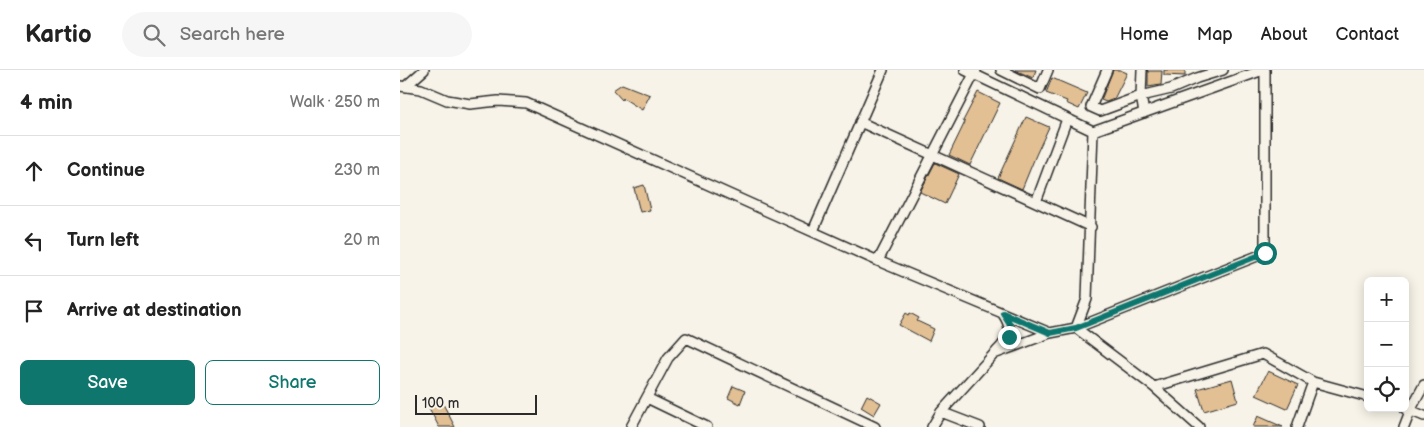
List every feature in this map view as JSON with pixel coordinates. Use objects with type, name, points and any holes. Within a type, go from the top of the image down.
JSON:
[{"type":"street","points":[[403,86],[424,70]]},
{"type":"street","points":[[813,231],[883,70]]},
{"type":"street","points":[[965,70],[975,72],[1093,131],[1264,70],[1265,253],[1076,328],[1050,333],[994,354]]},
{"type":"street","points":[[1002,70],[1040,89],[1048,70]]},
{"type":"street","points":[[1107,70],[1091,107],[1100,111],[1141,96],[1171,89],[1197,74],[1223,70]]},
{"type":"street","points":[[1142,70],[1141,96],[1144,113]]},
{"type":"street","points":[[878,261],[975,72]]},
{"type":"street","points":[[403,86],[421,89],[447,100],[470,104],[498,101],[526,103],[878,261],[1050,333]]},
{"type":"street","points":[[1036,202],[1067,119]]},
{"type":"street","points":[[860,122],[1091,227]]},
{"type":"street","points":[[1076,328],[1088,299],[1093,131]]},
{"type":"street","points":[[932,427],[942,412],[1009,337],[1010,324],[1003,313]]},
{"type":"street","points":[[1076,328],[1154,387],[1188,422],[1199,427]]},
{"type":"street","points":[[631,427],[668,358],[686,338],[875,427]]},
{"type":"street","points":[[1154,387],[1263,354],[1313,382],[1364,396]]},
{"type":"street","points":[[1297,427],[1313,382]]},
{"type":"street","points":[[1409,407],[1424,385]]},
{"type":"street","points":[[647,398],[707,427]]},
{"type":"street","points":[[1409,408],[1424,416]]},
{"type":"street","points":[[942,412],[980,427]]},
{"type":"street","points":[[1404,427],[1407,412]]},
{"type":"building","points":[[1015,70],[1036,70],[1033,78]]},
{"type":"building","points":[[1113,70],[1127,73],[1114,99],[1106,102],[1101,100]]},
{"type":"building","points":[[1164,70],[1185,70],[1185,76],[1164,75]]},
{"type":"building","points":[[1148,71],[1162,71],[1161,85],[1148,87]]},
{"type":"building","points":[[1052,78],[1087,93],[1079,109],[1066,103],[1067,101],[1046,93]]},
{"type":"building","points":[[622,84],[650,95],[642,110],[623,98],[622,100],[613,90]]},
{"type":"building","points":[[978,92],[1000,103],[970,165],[949,155]]},
{"type":"building","points":[[1026,117],[1049,127],[1022,189],[998,178]]},
{"type":"building","points":[[935,163],[959,174],[945,204],[920,192]]},
{"type":"building","points":[[644,185],[650,210],[640,212],[634,188]]},
{"type":"building","points":[[906,313],[919,318],[917,321],[934,329],[929,341],[899,325]]},
{"type":"building","points":[[1268,371],[1298,385],[1287,409],[1256,395]]},
{"type":"building","points":[[1232,379],[1238,401],[1204,411],[1197,389]]},
{"type":"building","points":[[733,386],[745,391],[740,404],[728,398]]},
{"type":"building","points":[[867,395],[881,403],[874,415],[861,407]]},
{"type":"building","points":[[440,398],[455,427],[439,427],[427,404]]},
{"type":"building","points":[[1258,416],[1283,427],[1253,427]]},
{"type":"route","points":[[1009,337],[1010,324],[1003,313],[1050,333],[1076,328],[1265,253]]}]
